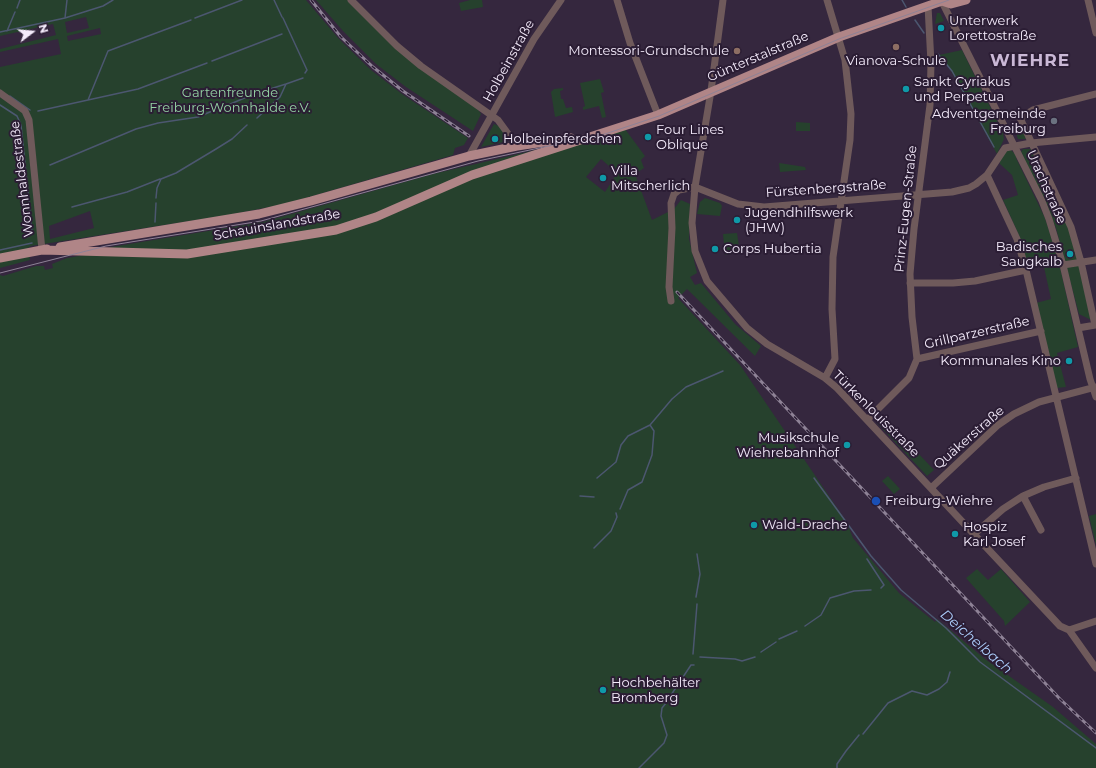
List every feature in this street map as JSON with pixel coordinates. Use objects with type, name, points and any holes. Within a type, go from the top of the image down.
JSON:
[{"type":"main road","name":"Günterstalstraße","points":[[469,156],[517,146],[584,137],[621,128],[658,115],[839,37],[942,0],[951,4],[966,0]]},
{"type":"main road","name":"Günterstalstraße","points":[[551,149],[584,137]]},
{"type":"main road","name":"Schauinslandstraße","points":[[42,250],[170,255],[187,254],[336,230],[376,217],[472,175],[551,149]]},
{"type":"main road","name":"Schauinslandstraße","points":[[0,258],[265,213],[311,202],[469,156]]},
{"type":"main road","points":[[108,252],[106,244],[114,238]]},
{"type":"street","points":[[351,0],[397,46],[421,66],[493,115]]},
{"type":"street","name":"Holbeinstraße","points":[[469,156],[534,39],[561,0]]},
{"type":"street","points":[[617,0],[630,43],[658,115]]},
{"type":"street","name":"Türkenlouisstraße","points":[[723,0],[711,91],[695,187],[692,223],[693,240],[699,263],[712,288],[747,328],[767,344],[825,378],[867,420],[1060,626],[1068,630],[1096,668]]},
{"type":"street","points":[[825,378],[835,359],[832,283],[833,257],[850,140],[851,114],[845,60],[827,0]]},
{"type":"street","name":"Urachstraße","points":[[942,0],[1042,201],[1063,265],[1096,397]]},
{"type":"street","points":[[1088,0],[1096,33]]},
{"type":"street","name":"Prinz-Eugen-Straße","points":[[867,420],[910,378],[917,358],[910,284],[911,252],[931,90],[928,6]]},
{"type":"street","name":"Wonnhaldestraße","points":[[0,93],[25,111],[30,120],[42,250]]},
{"type":"street","name":"Urachstraße","points":[[1095,325],[1081,262],[1071,227],[1057,193],[1020,118],[1033,110],[1096,94]]},
{"type":"street","name":"Holbeinstraße","points":[[493,115],[517,146]]},
{"type":"street","points":[[1014,146],[1096,137]]},
{"type":"street","name":"Fürstenbergstraße","points":[[695,187],[725,200],[751,206],[840,201],[969,188],[987,175],[1006,148],[1014,146]]},
{"type":"street","points":[[987,175],[1017,239],[1026,270],[1096,564]]},
{"type":"street","points":[[671,301],[669,288],[672,198],[679,190],[695,187]]},
{"type":"street","points":[[1063,265],[1096,260]]},
{"type":"street","points":[[910,284],[953,283],[1026,270]]},
{"type":"street","points":[[1078,328],[1095,325]]},
{"type":"street","name":"Grillparzerstraße","points":[[917,358],[1041,330]]},
{"type":"street","name":"Quäkerstraße","points":[[931,488],[998,425],[1031,405],[1057,396],[1094,387]]},
{"type":"street","points":[[974,534],[1003,509],[1023,496],[1044,487],[1076,478]]},
{"type":"street","points":[[1023,496],[1041,530]]},
{"type":"street","points":[[1068,630],[1096,621]]},
{"type":"green space","name":"Gartenfreunde Freiburg-Wonnhalde e.V.","points":[[0,0],[306,0],[339,39],[371,70],[402,94],[468,138],[464,145],[455,148],[453,155],[285,204],[228,215],[31,246],[28,248],[30,260],[0,268],[0,67],[61,54],[58,39],[0,52],[0,49],[56,35],[53,24],[0,36]],"holes":[[[86,17],[89,28],[67,33],[65,22]],[[100,28],[101,34],[68,41],[67,36]],[[90,211],[94,228],[50,239],[49,226]]]},
{"type":"green space","points":[[316,0],[348,0],[396,48],[477,108],[481,114],[473,131],[406,87],[376,64],[343,31]]},
{"type":"green space","points":[[470,0],[482,0],[483,7],[461,11],[459,3]]},
{"type":"green space","points":[[937,13],[940,13],[944,21],[935,24]]},
{"type":"green space","points":[[962,50],[1003,133],[1004,139],[997,154],[951,71],[939,55]]},
{"type":"green space","points":[[600,79],[604,92],[601,93],[606,117],[602,118],[599,106],[583,110],[583,107],[585,106],[580,83]]},
{"type":"green space","points":[[563,88],[563,90],[560,91],[561,99],[563,99],[566,108],[572,107],[573,112],[555,117],[551,92],[554,89]]},
{"type":"green space","points":[[796,122],[810,123],[810,131],[796,131]]},
{"type":"green space","points":[[494,124],[501,127],[508,141],[481,147]]},
{"type":"green space","points":[[1021,127],[1026,139],[1018,139],[1016,133]]},
{"type":"green space","points":[[625,129],[645,156],[641,160],[644,168],[635,174],[652,220],[674,209],[681,200],[690,204],[689,239],[697,273],[690,277],[695,285],[701,283],[735,324],[761,346],[755,356],[687,289],[678,298],[740,365],[846,521],[853,538],[899,593],[935,622],[937,619],[985,659],[1053,707],[1096,744],[1096,768],[0,768],[0,275],[3,276],[36,266],[44,266],[45,270],[53,268],[52,264],[67,258],[85,255],[111,247],[263,222],[433,174]],"holes":[[[601,159],[617,173],[605,192],[586,177]]]},
{"type":"green space","points":[[1023,149],[1032,149],[1069,228],[1078,260],[1091,320],[1079,314],[1056,228],[1021,152]]},
{"type":"green space","points":[[1007,150],[1011,150],[1017,156],[1016,158],[1045,218],[1058,258],[1078,347],[1057,353],[1066,387],[1057,388],[1036,303],[1051,299],[1042,258],[1027,262],[1022,242],[1003,200],[1018,195],[1012,175],[1000,164],[1000,160]]},
{"type":"green space","points":[[779,163],[805,167],[806,170],[780,172]]},
{"type":"green space","points":[[705,198],[720,203],[722,206],[720,216],[697,214],[700,202]]},
{"type":"green space","points":[[737,233],[740,253],[725,255],[723,234]]},
{"type":"green space","points":[[882,415],[934,470],[927,476],[876,422]]},
{"type":"green space","points":[[888,476],[900,489],[894,494],[882,481]]},
{"type":"green space","points":[[1096,514],[1096,545],[1089,516]]},
{"type":"green space","points":[[977,569],[988,580],[1001,569],[1030,602],[1005,626],[1004,621],[966,578]]},
{"type":"waterway","points":[[17,8],[20,0]]},
{"type":"waterway","points":[[65,18],[67,0]]},
{"type":"waterway","points":[[0,32],[65,18],[103,6],[113,0]]},
{"type":"waterway","points":[[195,18],[242,0]]},
{"type":"waterway","points":[[274,0],[282,17]]},
{"type":"waterway","points":[[902,0],[906,7]]},
{"type":"waterway","points":[[7,31],[15,12]]},
{"type":"waterway","points":[[283,18],[307,70],[305,73]]},
{"type":"waterway","points":[[88,100],[108,51],[191,20]]},
{"type":"waterway","points":[[915,20],[924,33]]},
{"type":"waterway","points":[[212,61],[282,34]]},
{"type":"waterway","points":[[938,54],[952,71],[994,147]]},
{"type":"waterway","points":[[38,111],[138,89],[207,63]]},
{"type":"waterway","points":[[257,118],[280,97],[286,84],[303,78]]},
{"type":"waterway","points":[[228,105],[254,94],[286,84]]},
{"type":"waterway","points":[[10,96],[30,110]]},
{"type":"waterway","points":[[0,105],[17,116],[21,125],[32,232]]},
{"type":"waterway","points":[[50,165],[136,129],[158,123],[198,117],[224,106]]},
{"type":"waterway","points":[[156,198],[157,188],[161,179],[176,173],[232,139],[247,125]]},
{"type":"waterway","points":[[72,207],[127,192],[160,179]]},
{"type":"waterway","points":[[155,222],[156,203]]},
{"type":"waterway","points":[[0,250],[32,243]]},
{"type":"waterway","points":[[597,478],[616,462],[621,445],[628,436],[650,425],[672,399],[686,387],[723,371]]},
{"type":"waterway","points":[[620,509],[628,490],[642,482],[652,455],[654,431],[650,425]]},
{"type":"waterway","name":"Deichelbach","points":[[814,478],[871,556],[901,590],[946,628],[980,662],[1096,748]]},
{"type":"waterway","points":[[580,496],[594,497]]},
{"type":"waterway","points":[[594,548],[611,531],[617,517],[616,513]]},
{"type":"waterway","points":[[696,597],[700,574],[697,554]]},
{"type":"waterway","points":[[867,559],[884,585],[881,588]]},
{"type":"waterway","points":[[805,626],[821,615],[830,598],[854,591],[871,590]]},
{"type":"waterway","points":[[693,654],[697,604]]},
{"type":"waterway","points":[[779,639],[797,631]]},
{"type":"waterway","points":[[761,652],[776,642]]},
{"type":"waterway","points":[[700,657],[735,659],[742,661],[755,657]]},
{"type":"waterway","points":[[671,695],[691,665],[694,665]]},
{"type":"waterway","points":[[863,734],[888,703],[912,691],[927,695],[939,689],[947,682],[950,672]]},
{"type":"waterway","points":[[639,768],[664,743],[667,735],[661,716],[662,708],[666,703]]},
{"type":"waterway","points":[[837,768],[837,764],[859,735]]},
{"type":"tram line","points":[[0,273],[106,246],[261,221],[478,161],[605,134],[659,116],[839,39],[949,0]]},
{"type":"railway","points":[[311,0],[341,37],[373,67],[403,91],[469,136]]},
{"type":"railway","points":[[677,292],[1060,699],[1096,733]]},
{"type":"place","name":"Unterwerk Lorettostraße","points":[[941,28]]},
{"type":"place","name":"Vianova-Schule","points":[[896,47]]},
{"type":"place","name":"Montessori-Grundschule","points":[[737,51]]},
{"type":"place","name":"Sankt Cyriakus und Perpetua","points":[[906,89]]},
{"type":"place","name":"Adventgemeinde Freiburg","points":[[1054,121]]},
{"type":"place","name":"Four Lines Oblique","points":[[648,137]]},
{"type":"place","name":"Holbeinpferdchen","points":[[495,139]]},
{"type":"place","name":"Villa Mitscherlich","points":[[603,178]]},
{"type":"place","name":"Jugendhilfswerk (JHW)","points":[[737,220]]},
{"type":"place","name":"Corps Hubertia","points":[[715,249]]},
{"type":"place","name":"Badisches Saugkalb","points":[[1070,254]]},
{"type":"place","name":"Kommunales Kino","points":[[1069,361]]},
{"type":"place","name":"Musikschule Wiehrebahnhof","points":[[847,445]]},
{"type":"place","name":"Freiburg-Wiehre","points":[[876,501]]},
{"type":"place","name":"Wald-Drache","points":[[754,525]]},
{"type":"place","name":"Hospiz Karl Josef","points":[[955,534]]},
{"type":"place","name":"Hochbehälter Bromberg","points":[[603,690]]},
{"type":"district","name":"WIEHRE","points":[[1030,61]]}]
